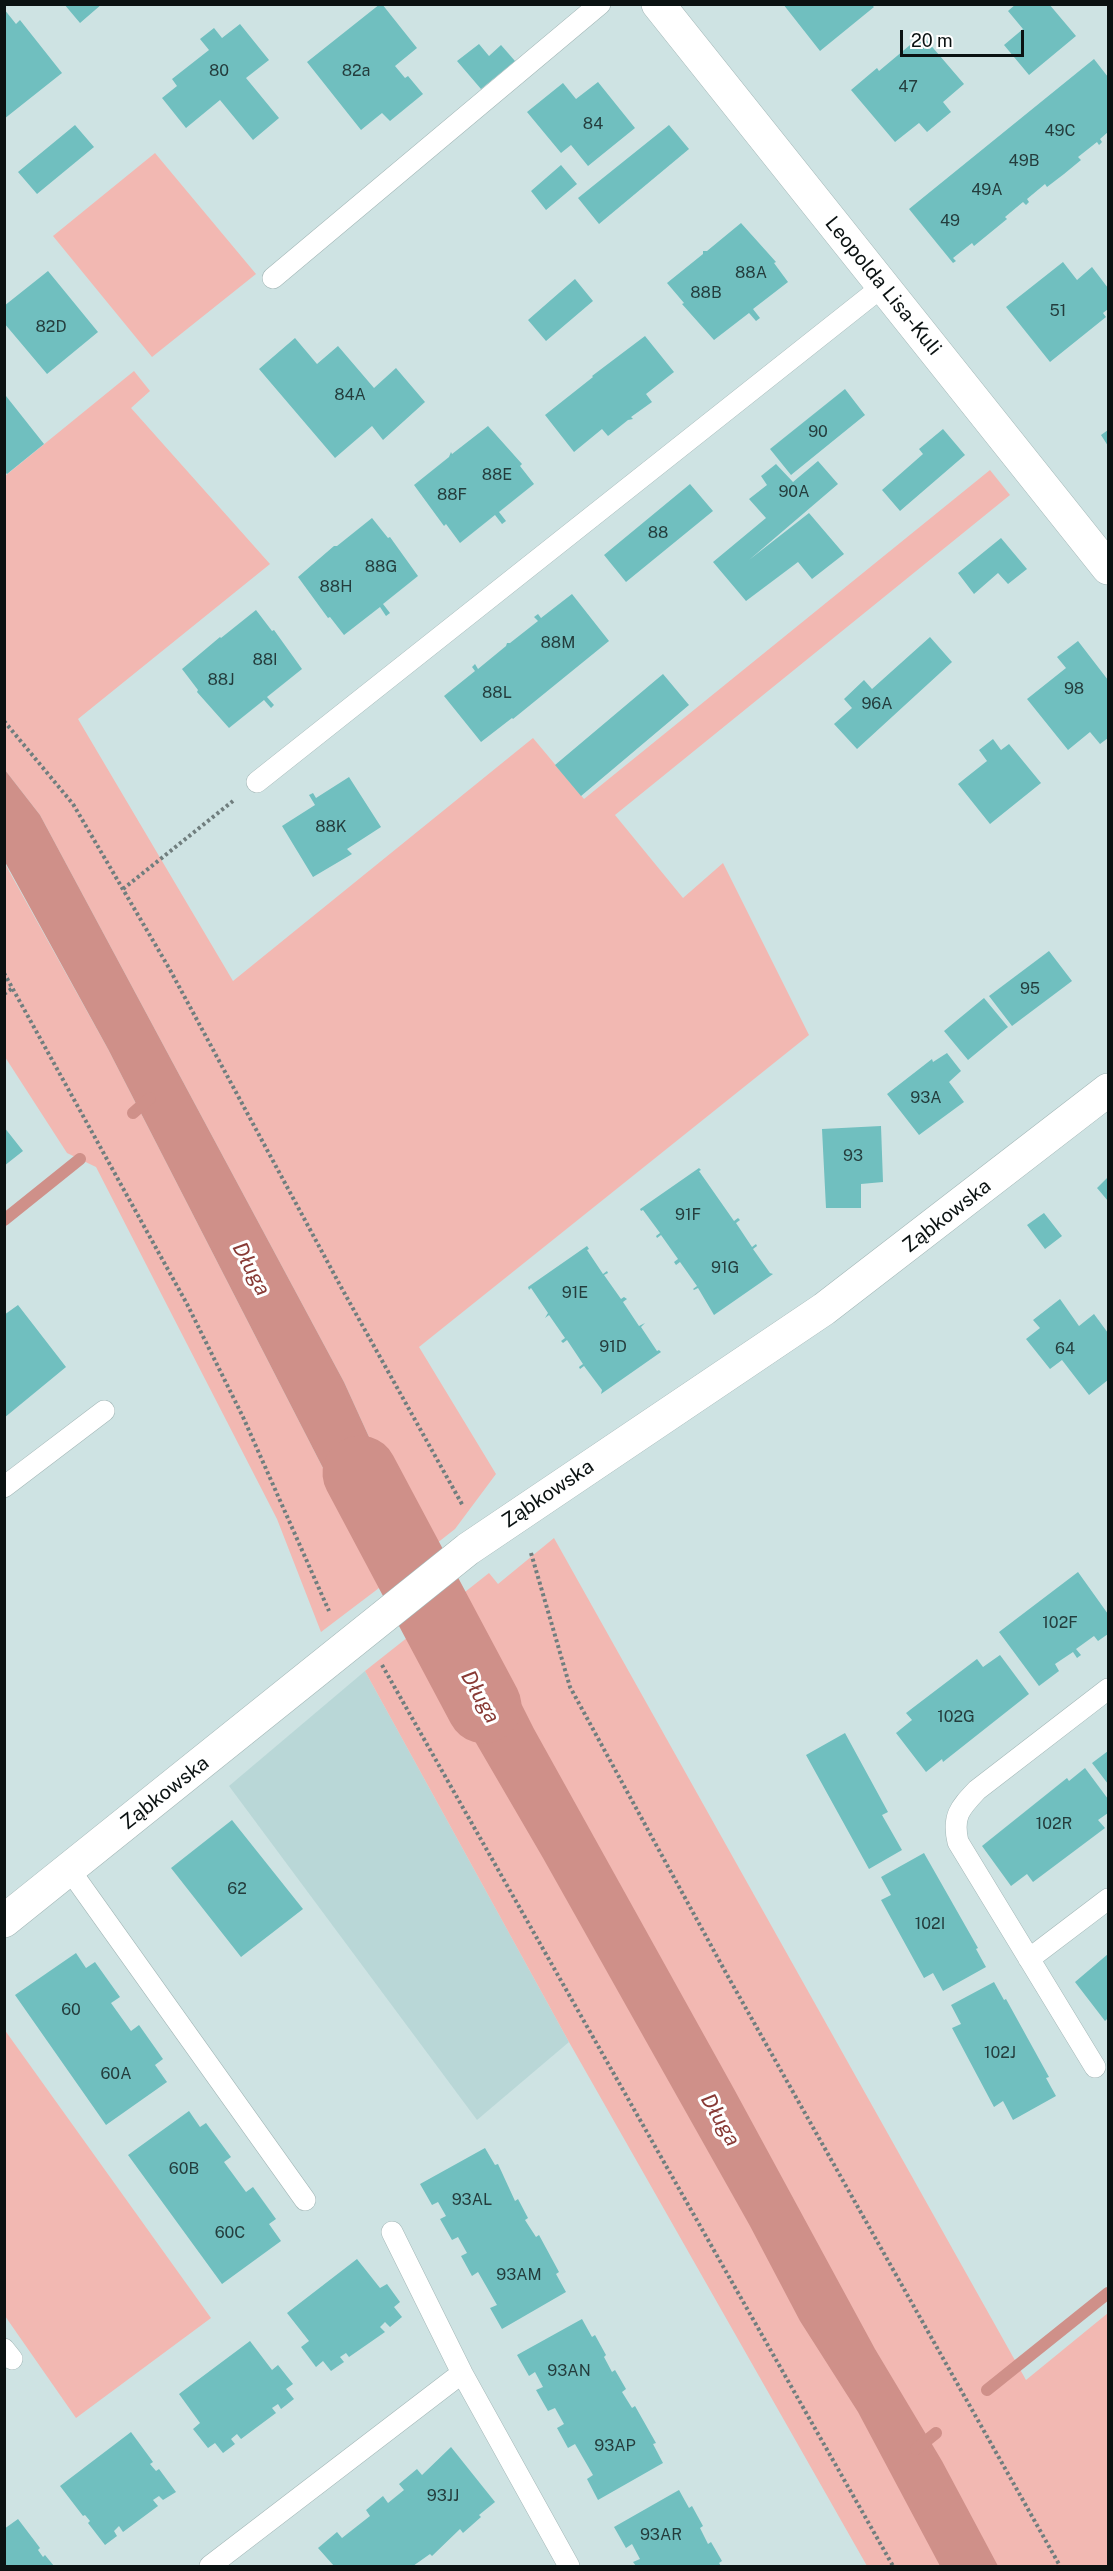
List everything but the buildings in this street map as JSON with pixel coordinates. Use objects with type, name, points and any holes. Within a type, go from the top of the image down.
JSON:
[{"type":"street","name":"Leopolda Lisa-Kuli","points":[[658,4],[1108,568]]},
{"type":"street","name":"Ząbkowska","points":[[4,1921],[468,1549],[824,1309],[1108,1090]]},
{"type":"lane","points":[[273,278],[600,4]]},
{"type":"lane","points":[[257,782],[883,286]]},
{"type":"lane","points":[[4,1487],[104,1411]]},
{"type":"lane","points":[[1095,2067],[958,1842],[954,1825],[961,1807],[977,1790],[1108,1689]]},
{"type":"lane","points":[[69,1869],[305,2200]]},
{"type":"lane","points":[[1029,1959],[1108,1899]]},
{"type":"lane","points":[[392,2232],[462,2373],[568,2566]]},
{"type":"lane","points":[[210,2566],[462,2373]]},
{"type":"path","points":[[4,721],[73,804],[123,889],[169,968],[341,1287],[466,1512]]},
{"type":"path","points":[[123,889],[257,782]]},
{"type":"path","points":[[4,973],[187,1304],[248,1427],[336,1628],[347,1647],[377,1656],[893,2566]]},
{"type":"path","points":[[4,994],[13,988]]},
{"type":"path","points":[[516,1516],[530,1548],[570,1687],[720,1964],[1060,2566]]},
{"type":"shaded area","points":[[155,153],[256,274],[152,357],[53,236]]},
{"type":"shaded area","points":[[134,371],[150,391],[131,408],[270,564],[78,719],[233,981],[533,738],[584,799],[990,470],[1010,495],[615,815],[683,898],[723,863],[809,1035],[419,1347],[496,1474],[455,1529],[427,1551],[415,1538],[344,1382],[40,815],[5,770],[5,476]]},
{"type":"shaded area","points":[[4,862],[108,1049],[383,1585],[321,1632],[277,1519],[96,1167],[67,1153],[5,1057]]},
{"type":"shaded area","points":[[554,1538],[1026,2380],[1108,2313],[1108,2566],[867,2566],[569,2042],[365,1671],[489,1573],[498,1584]]},
{"type":"shaded area","points":[[365,1671],[569,2042],[477,2120],[229,1786]]},
{"type":"shaded area","points":[[4,2029],[211,2318],[76,2418],[5,2316]]},
{"type":"water","points":[[5,770],[40,815],[344,1382],[415,1538],[427,1551],[383,1585],[108,1049],[5,862]]},
{"type":"water","points":[[465,1592],[534,1729],[875,2349],[942,2461],[998,2566],[940,2566],[858,2412],[800,2321],[750,2226],[543,1858],[412,1633]]},
{"type":"waterway","points":[[133,1113],[150,1098]]},
{"type":"waterway","points":[[4,1220],[80,1159]]},
{"type":"waterway","name":"Długa","points":[[360,1473],[484,1706]]},
{"type":"waterway","points":[[987,2390],[1108,2293]]},
{"type":"waterway","points":[[916,2449],[936,2433]]}]
